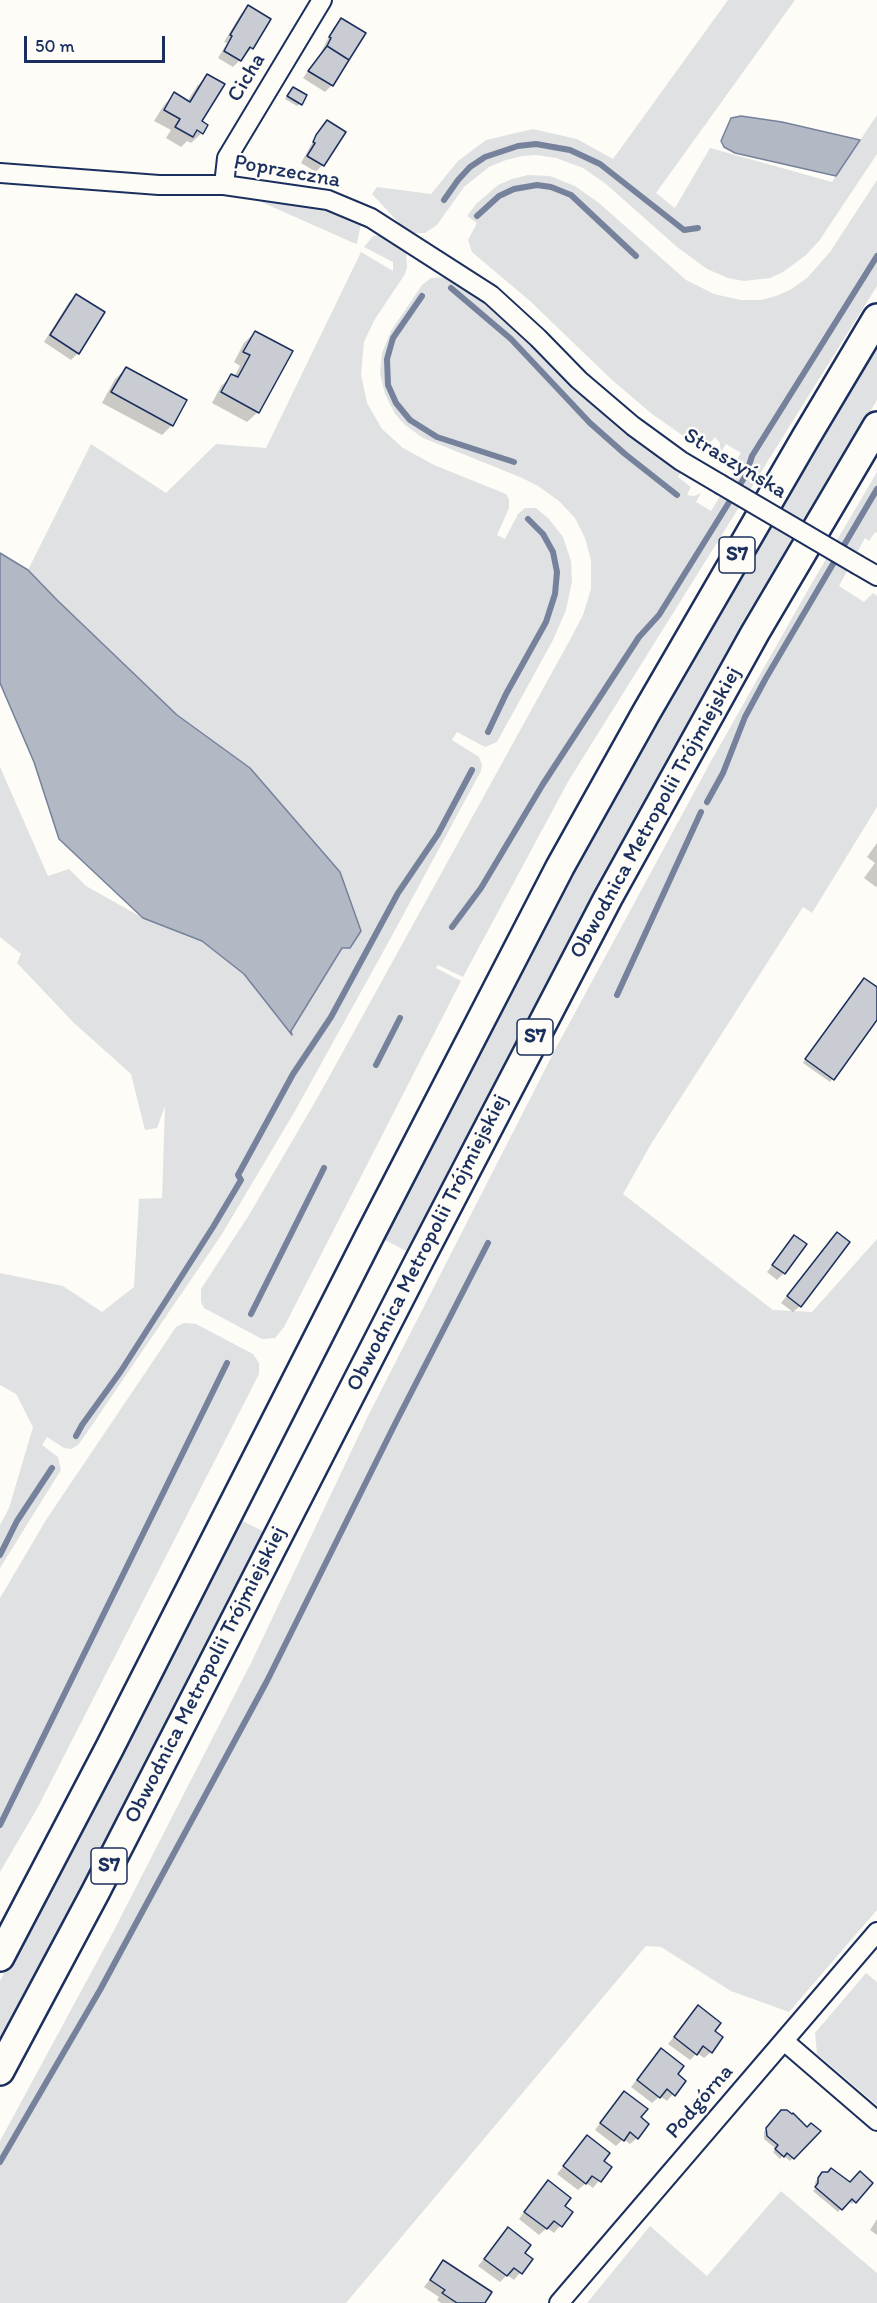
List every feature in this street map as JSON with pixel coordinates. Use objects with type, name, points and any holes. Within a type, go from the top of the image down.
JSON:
[{"type":"highway","name":"S7","points":[[0,1957],[109,1749],[365,1244],[560,867],[646,712],[877,318]]},
{"type":"highway","name":"Obwodnica Metropolii Trójmiejskiej","points":[[0,2071],[95,1893],[399,1299],[608,898],[755,633],[877,426]]},
{"type":"street","name":"Cicha","points":[[224,184],[227,158],[322,0]]},
{"type":"street","name":"Poprzeczna","points":[[0,173],[136,184],[224,184],[328,200],[371,218],[491,295],[579,380]]},
{"type":"street","name":"Straszyńska","points":[[579,380],[633,426],[681,461],[877,576]]},
{"type":"street","name":"Podgórna","points":[[559,2303],[877,1932]]},
{"type":"street","points":[[784,2041],[877,2121]]},
{"type":"shaded area","points":[[728,0],[795,0],[656,193],[671,205],[675,208],[710,148],[832,182],[877,115],[877,154],[819,241],[806,255],[783,272],[770,278],[744,281],[728,278],[707,269],[677,247],[606,184],[583,168],[556,158],[536,155],[522,156],[489,167],[464,187],[437,225],[425,233],[413,233],[397,226],[398,222],[372,194],[377,187],[431,194],[458,161],[486,140],[533,129],[577,139],[613,159]]},
{"type":"shaded area","points":[[741,116],[782,122],[860,140],[836,176],[735,153],[724,147],[721,141],[731,118]]},
{"type":"shaded area","points":[[528,175],[550,176],[575,186],[599,203],[686,280],[714,294],[741,300],[761,300],[776,296],[790,290],[807,278],[830,252],[877,180],[877,286],[569,780],[463,977],[438,965],[436,968],[461,981],[284,1327],[275,1338],[262,1339],[204,1308],[201,1302],[201,1289],[249,1215],[319,1095],[571,638],[583,615],[591,589],[591,560],[585,538],[575,518],[559,501],[520,477],[423,438],[405,425],[395,414],[385,394],[380,374],[382,353],[391,331],[422,285],[431,278],[449,277],[478,297],[502,318],[606,416],[680,473],[678,477],[691,487],[687,495],[694,496],[701,493],[696,502],[711,511],[739,465],[735,462],[741,453],[726,444],[720,454],[720,443],[715,437],[710,443],[695,437],[692,442],[652,414],[612,380],[530,301],[472,252],[468,240],[477,223],[467,216],[476,204],[498,185]]},
{"type":"shaded area","points":[[259,201],[326,209],[351,217],[361,224],[357,243],[356,244]]},
{"type":"shaded area","points":[[383,235],[402,244],[406,252],[407,267],[405,274],[375,319],[364,342],[361,374],[367,403],[382,429],[403,448],[434,465],[506,494],[509,499],[509,508],[497,535],[505,539],[518,514],[525,508],[536,508],[549,519],[563,537],[571,561],[572,581],[566,610],[553,640],[497,742],[485,747],[457,732],[452,740],[479,757],[482,765],[481,771],[388,943],[295,1111],[222,1234],[88,1431],[78,1445],[71,1449],[64,1448],[47,1437],[42,1445],[58,1457],[61,1470],[0,1568],[0,1525],[9,1508],[33,1427],[16,1394],[0,1385],[0,1273],[63,1286],[102,1312],[134,1287],[139,1199],[162,1198],[165,1106],[157,1128],[145,1130],[131,1074],[74,1023],[17,963],[21,954],[0,937],[0,767],[48,876],[69,869],[86,886],[143,918],[202,941],[244,974],[290,1033],[342,948],[351,948],[250,768],[177,715],[28,570],[91,444],[166,493],[216,444],[266,448],[361,252],[393,271],[393,262],[364,247],[373,236]]},
{"type":"shaded area","points":[[877,340],[877,400],[791,544],[653,789],[598,890],[410,1253],[381,1238],[475,1054],[628,769]]},
{"type":"shaded area","points":[[877,472],[877,533],[875,532],[869,541],[865,538],[839,586],[864,602],[873,593],[877,596],[877,807],[812,913],[803,907],[651,1144],[623,1194],[773,1310],[812,1312],[877,1239],[877,1910],[789,2012],[731,1991],[661,1947],[646,1946],[346,2303],[0,2303],[0,2141],[112,1934],[251,1663],[368,1416],[557,1046],[710,763]]},
{"type":"shaded area","points":[[0,553],[28,570],[177,715],[250,768],[340,872],[361,931],[350,948],[342,948],[291,1031],[292,1035],[244,974],[202,941],[143,918],[59,839],[34,762],[0,683]]},
{"type":"shaded area","points":[[184,1323],[196,1324],[253,1354],[259,1363],[259,1374],[38,1807],[0,1872],[0,1598],[46,1520],[176,1327]]},
{"type":"shaded area","points":[[238,1519],[267,1533],[0,2046],[0,1981]]},
{"type":"shaded area","points":[[866,1973],[877,1982],[877,2105],[817,2054],[815,2033]]},
{"type":"shaded area","points":[[781,2191],[877,2273],[877,2303],[587,2303],[650,2226],[707,2276]]},
{"type":"building","points":[[248,5],[271,19],[253,49],[250,47],[241,61],[224,51],[232,36],[230,35]]},
{"type":"building","points":[[341,18],[366,33],[349,60],[327,46],[331,38],[329,37]]},
{"type":"building","points":[[327,46],[349,60],[333,86],[308,71]]},
{"type":"building","points":[[207,74],[225,84],[202,121],[208,125],[203,134],[197,130],[193,137],[175,127],[180,119],[164,110],[174,92],[190,102]]},
{"type":"building","points":[[293,87],[307,95],[302,105],[287,96]]},
{"type":"building","points":[[327,120],[346,132],[324,166],[307,156],[315,143],[313,142],[316,135]]},
{"type":"building","points":[[76,294],[105,312],[79,354],[50,335]]},
{"type":"building","points":[[255,331],[293,351],[259,413],[221,392],[231,374],[238,377],[250,355],[243,352]]},
{"type":"building","points":[[126,367],[187,400],[173,426],[111,392]]},
{"type":"building","points":[[864,978],[877,987],[877,1020],[834,1080],[805,1059]]},
{"type":"building","points":[[837,1232],[850,1242],[801,1307],[787,1296]]},
{"type":"building","points":[[794,1235],[807,1244],[785,1274],[772,1265]]},
{"type":"building","points":[[698,2005],[721,2023],[715,2031],[723,2037],[712,2053],[703,2046],[697,2055],[674,2037]]},
{"type":"building","points":[[661,2048],[684,2066],[678,2074],[686,2081],[675,2096],[667,2089],[660,2098],[637,2080]]},
{"type":"building","points":[[624,2091],[648,2109],[641,2117],[649,2124],[638,2139],[630,2132],[624,2141],[600,2123]]},
{"type":"building","points":[[781,2110],[793,2113],[807,2127],[811,2123],[821,2131],[794,2159],[787,2153],[784,2157],[775,2149],[778,2145],[767,2136],[766,2128]]},
{"type":"building","points":[[587,2135],[610,2153],[604,2161],[612,2167],[601,2182],[592,2176],[586,2184],[563,2166]]},
{"type":"building","points":[[831,2168],[850,2182],[860,2171],[873,2183],[856,2203],[852,2199],[842,2210],[815,2187],[822,2172],[828,2172]]},
{"type":"building","points":[[548,2180],[571,2198],[565,2206],[573,2212],[562,2227],[554,2221],[547,2229],[524,2212]]},
{"type":"building","points":[[508,2227],[531,2245],[525,2253],[533,2259],[522,2274],[514,2268],[507,2276],[484,2259]]},
{"type":"building","points":[[443,2260],[492,2292],[485,2303],[457,2303],[442,2293],[445,2290],[430,2280]]},
{"type":"waterway","points":[[444,200],[470,167],[485,157],[518,146],[536,144],[570,150],[600,164],[684,230],[698,228]]},
{"type":"waterway","points":[[477,216],[499,196],[514,189],[537,185],[551,187],[571,195],[636,256]]},
{"type":"waterway","points":[[452,927],[481,888],[543,784],[639,637],[659,615],[746,475],[752,456],[877,256]]},
{"type":"waterway","points":[[451,288],[511,339],[590,423],[677,495]]},
{"type":"waterway","points":[[422,296],[393,338],[387,359],[388,385],[396,403],[410,420],[437,437],[514,462]]},
{"type":"waterway","points":[[707,802],[723,773],[745,717],[766,678],[877,489]]},
{"type":"waterway","points":[[488,732],[506,694],[546,622],[555,594],[557,572],[553,552],[543,534],[528,519]]},
{"type":"waterway","points":[[76,1436],[121,1371],[241,1180],[238,1175],[293,1074],[331,1017],[398,893],[438,834],[472,770]]},
{"type":"waterway","points":[[617,995],[701,812]]},
{"type":"waterway","points":[[376,1065],[400,1018]]},
{"type":"waterway","points":[[251,1314],[324,1168]]},
{"type":"waterway","points":[[0,2162],[100,1990],[267,1681],[488,1243]]},
{"type":"waterway","points":[[0,1825],[227,1363]]},
{"type":"waterway","points":[[0,1555],[17,1521],[52,1468]]}]
